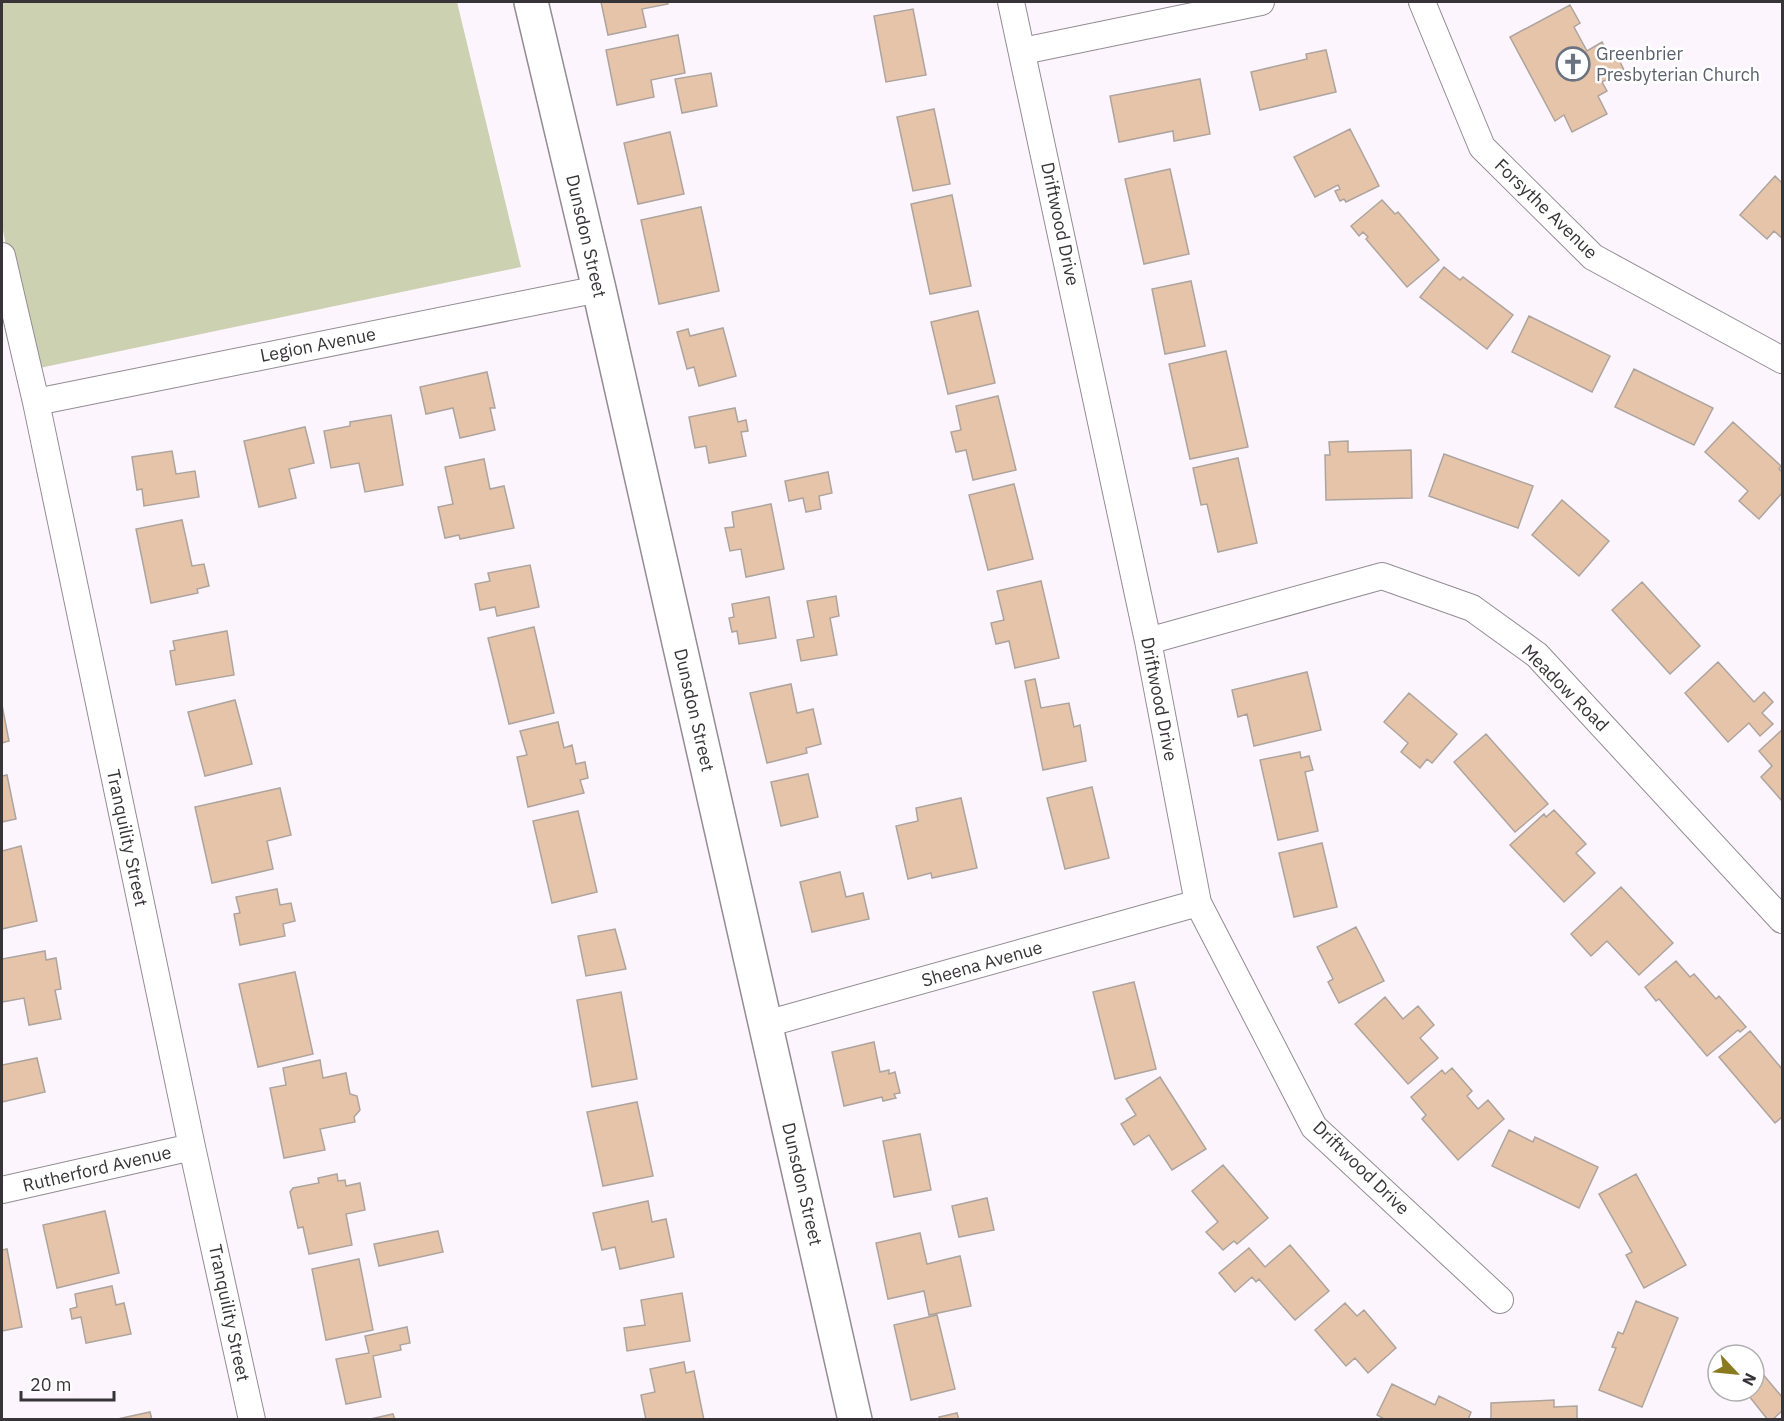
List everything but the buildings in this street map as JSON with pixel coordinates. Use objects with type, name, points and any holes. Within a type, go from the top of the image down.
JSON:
[{"type":"main road","name":"Dunsdon Street","points":[[531,2],[599,289],[855,1419]]},
{"type":"street","name":"Driftwood Drive","points":[[1011,2],[1148,641],[1198,903],[1314,1127],[1500,1300]]},
{"type":"street","points":[[1023,51],[1261,2]]},
{"type":"street","name":"Forsythe Avenue","points":[[1422,2],[1482,147],[1593,257],[1782,360]]},
{"type":"street","name":"Tranquility Street","points":[[2,256],[36,402],[192,1147],[252,1419]]},
{"type":"street","name":"Legion Avenue","points":[[36,402],[599,289]]},
{"type":"street","name":"Meadow Road","points":[[1148,641],[1382,576],[1472,608],[1537,655],[1782,920]]},
{"type":"street","name":"Sheena Avenue","points":[[766,1024],[1198,903]]},
{"type":"street","name":"Rutherford Avenue","points":[[2,1190],[192,1147]]},
{"type":"green space","points":[[2,2],[457,2],[521,267],[30,370],[2,225]]},
{"type":"place","name":"Greenbrier Presbyterian Church","points":[[1573,64]]}]
